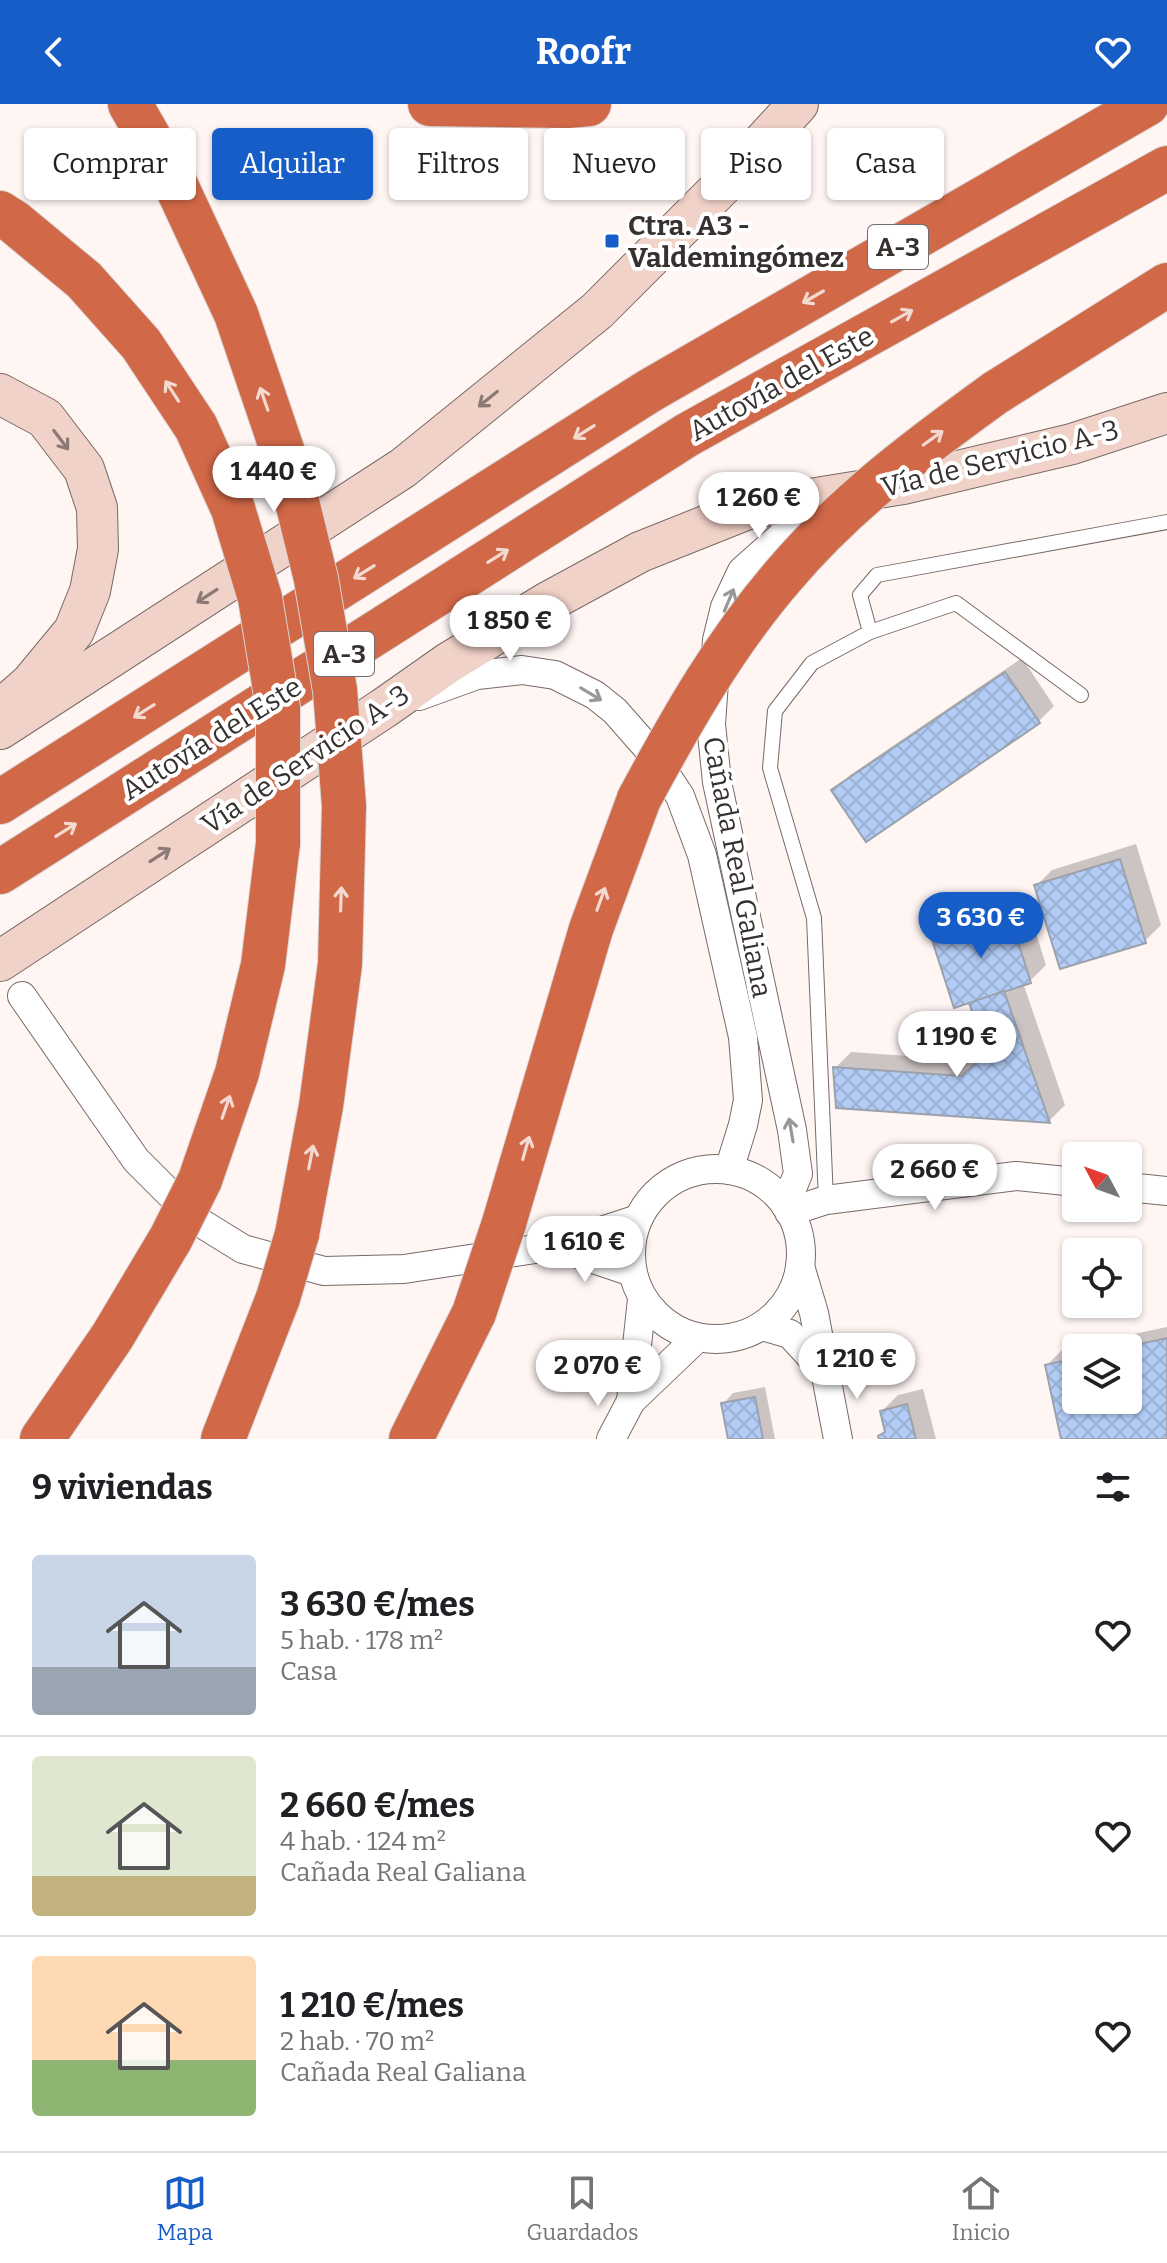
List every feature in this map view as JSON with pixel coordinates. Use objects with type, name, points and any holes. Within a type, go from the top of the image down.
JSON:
[{"type":"highway","points":[[130,104],[175,183],[236,314],[290,473],[316,579],[332,676],[344,806],[340,964],[321,1106],[297,1234],[278,1298],[223,1439]]},
{"type":"highway","points":[[430,104],[589,104]]},
{"type":"highway","name":"Autovía del Este","points":[[0,802],[649,391],[1147,104]]},
{"type":"highway","name":"Autovía del Este","points":[[0,872],[687,435],[1167,168]]},
{"type":"highway","points":[[0,213],[84,280],[141,344],[196,427],[233,509],[260,598],[278,708],[278,843],[263,965],[237,1073],[200,1180],[171,1238],[112,1337],[42,1439]]},
{"type":"highway","points":[[433,1439],[504,1223],[591,929],[639,799],[683,718],[733,640],[784,574],[847,509],[906,458],[995,393],[1167,285]]},
{"type":"highway","points":[[411,1439],[474,1313]]},
{"type":"main road","points":[[776,128],[798,104]]},
{"type":"main road","points":[[0,729],[403,468],[597,311],[706,200]]},
{"type":"main road","points":[[0,394],[45,418],[84,469],[97,508],[98,549],[90,591],[74,631],[31,683],[0,710]]},
{"type":"main road","name":"Vía de Servicio A-3","points":[[12,952],[448,663],[640,552],[748,509],[903,484],[1072,444],[1167,413]]},
{"type":"street","name":"Cañada Real Galiana","points":[[787,1208],[798,1174],[792,1130],[715,767],[711,724],[717,640],[725,607],[742,571],[794,525],[903,484]]},
{"type":"street","name":"Cañada Real Galiana","points":[[384,708],[477,675],[522,670],[555,675],[595,695],[615,711],[651,752],[680,796],[702,855],[743,1037],[748,1100],[729,1170]]},
{"type":"street","points":[[22,996],[136,1160],[196,1220],[243,1249],[324,1271],[404,1269],[555,1246],[638,1219]]},
{"type":"street","points":[[707,1169],[729,1170],[770,1188],[787,1208],[800,1245],[800,1266],[793,1290],[780,1310],[762,1326],[742,1336],[719,1340],[697,1338],[666,1324],[642,1299],[632,1272],[630,1245],[638,1219],[650,1200],[666,1185],[685,1174],[707,1169]]},
{"type":"street","points":[[787,1208],[826,1200],[1016,1176],[1062,1181]]},
{"type":"street","points":[[1142,1188],[1167,1191]]},
{"type":"street","points":[[555,1246],[632,1272]]},
{"type":"street","points":[[800,1266],[814,1313],[838,1439]]},
{"type":"street","points":[[631,1401],[642,1299]]},
{"type":"street","points":[[762,1326],[790,1334],[826,1372]]},
{"type":"street","points":[[611,1439],[631,1401],[697,1338]]},
{"type":"lane","points":[[571,332],[594,295]]},
{"type":"lane","points":[[870,632],[860,595],[877,575],[1167,522]]},
{"type":"lane","points":[[826,1200],[814,918],[770,768],[775,711],[812,663],[870,632],[956,603],[1081,695]]},
{"type":"building","points":[[1005,672],[1040,723],[866,842],[831,790]]},
{"type":"building","points":[[1120,859],[1146,943],[1060,969],[1034,885]]},
{"type":"building","points":[[1009,913],[1031,983],[954,1008],[931,937]]},
{"type":"building","points":[[1004,991],[1050,1123],[836,1108],[833,1067],[962,1076],[987,1052],[969,1003]]},
{"type":"building","points":[[1167,1338],[1167,1439],[1061,1439],[1045,1365],[1062,1361],[1062,1414],[1142,1414],[1142,1343]]},
{"type":"building","points":[[755,1397],[763,1439],[728,1439],[721,1403]]},
{"type":"building","points":[[907,1404],[916,1439],[879,1439],[878,1436],[885,1432],[880,1411]]},
{"type":"place","name":"Ctra. A3 - Valdemingómez","points":[[612,241]]}]
